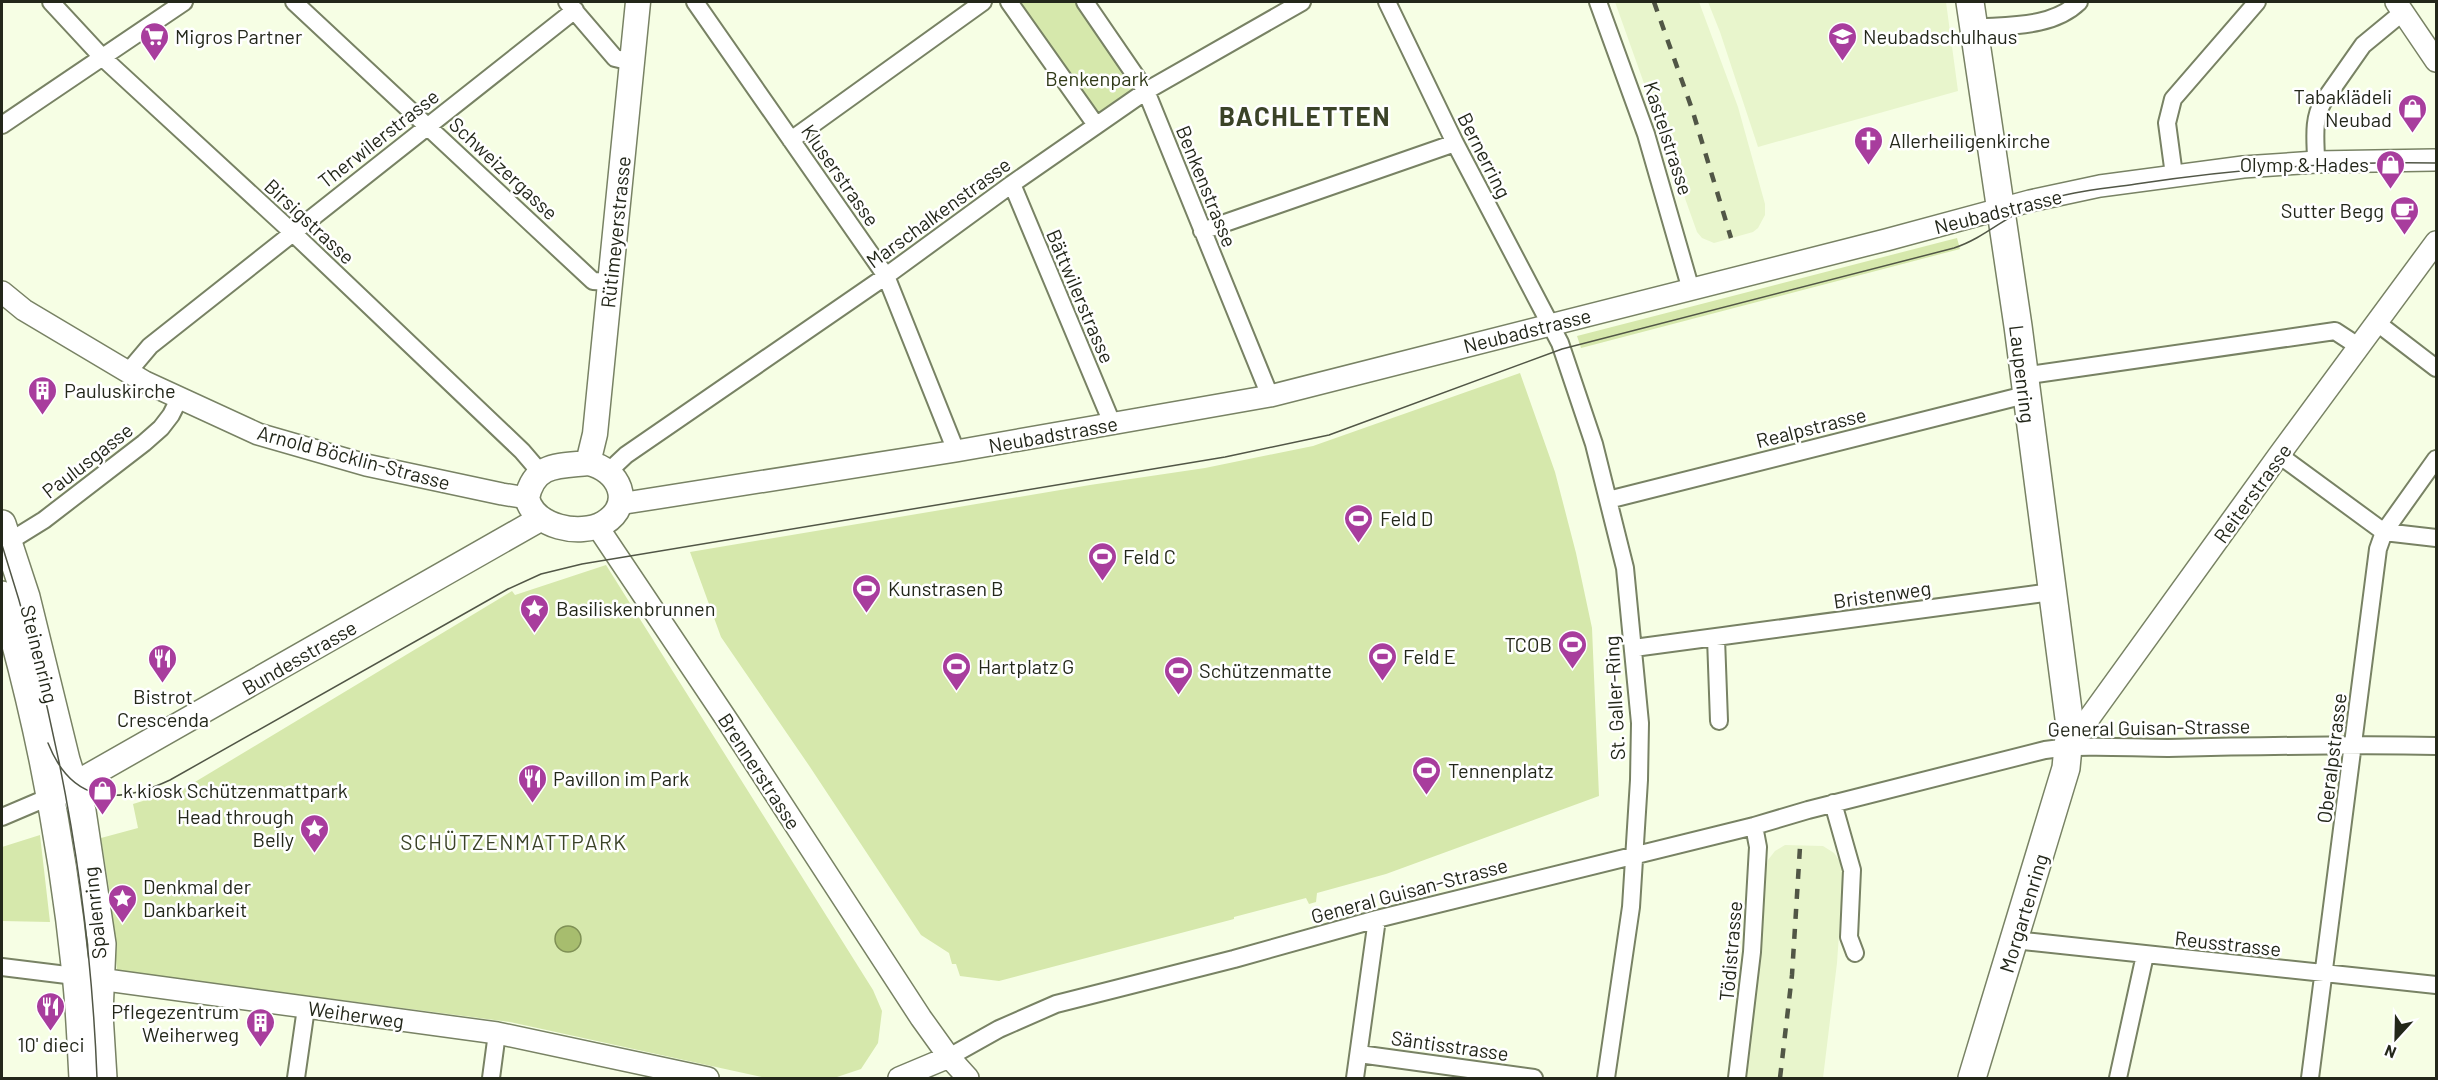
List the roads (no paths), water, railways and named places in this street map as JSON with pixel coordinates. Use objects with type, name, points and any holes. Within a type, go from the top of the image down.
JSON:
[{"type":"main road","name":"Rütimeyerstrasse","points":[[599,467],[595,434],[638,2]]},
{"type":"main road","name":"Laupenring","points":[[1970,2],[2068,702],[2069,746]]},
{"type":"main road","points":[[557,466],[599,467],[620,486],[618,504],[609,519],[597,526],[561,527],[540,519],[532,512],[527,498],[529,489],[540,472],[557,466]]},
{"type":"main road","name":"Bundesstrasse","points":[[60,792],[540,519]]},
{"type":"main road","name":"Steinenring","points":[[4,537],[26,597],[60,792]]},
{"type":"main road","name":"Steinenring","points":[[2,595],[60,792]]},
{"type":"main road","name":"Morgartenring","points":[[1972,1078],[2066,768],[2069,746]]},
{"type":"main road","name":"Spalenring","points":[[60,792],[82,811],[102,944],[88,977],[83,1078]]},
{"type":"main road","name":"Spalenring","points":[[88,977],[103,1078]]},
{"type":"street","name":"Birsigstrasse","points":[[51,2],[102,57],[292,232],[522,451],[540,472]]},
{"type":"street","points":[[2,125],[184,2]]},
{"type":"street","name":"Schweizergasse","points":[[294,2],[593,280],[610,282]]},
{"type":"street","points":[[790,140],[983,2]]},
{"type":"street","points":[[1009,2],[1096,125]]},
{"type":"street","name":"Benkenstrasse","points":[[1085,2],[1146,91],[1270,396]]},
{"type":"street","name":"Marschalkenstrasse","points":[[599,467],[626,455],[886,276],[1012,184],[1146,91],[1302,2]]},
{"type":"street","name":"Bernerring","points":[[1387,2],[1455,143],[1515,260],[1551,324]]},
{"type":"street","name":"Kastelstrasse","points":[[1598,2],[1646,134],[1691,290]]},
{"type":"street","points":[[1974,28],[2047,20],[2062,15],[2079,2]]},
{"type":"street","points":[[2174,175],[2167,123],[2173,99],[2257,2]]},
{"type":"street","name":"Kluserstrasse","points":[[700,3],[790,140],[886,276],[956,451]]},
{"type":"street","points":[[571,6],[615,58],[632,62]]},
{"type":"street","name":"Therwilerstrasse","points":[[128,372],[150,346],[428,126],[571,6]]},
{"type":"street","points":[[2316,162],[2318,111],[2363,45],[2400,7],[2436,61]]},
{"type":"street","points":[[1202,231],[1455,143]]},
{"type":"street","name":"Neubadstrasse","points":[[618,504],[956,451],[1270,396],[1886,240],[2000,208],[2100,186],[2174,175],[2316,162],[2436,161]]},
{"type":"street","name":"Bättwilerstrasse","points":[[1012,184],[1112,423]]},
{"type":"street","name":"Reiterstrasse","points":[[2069,746],[2278,455],[2436,242]]},
{"type":"street","name":"Arnold Böcklin-Strasse","points":[[2,292],[24,310],[128,372],[179,399],[258,434],[355,462],[527,498]]},
{"type":"street","points":[[2376,322],[2436,368]]},
{"type":"street","name":"St. Galler-Ring","points":[[1551,324],[1565,357],[1594,444],[1625,568],[1640,723],[1631,907],[1606,1078]]},
{"type":"street","name":"Realpstrasse","points":[[1608,500],[2024,386],[2335,331],[2358,346]]},
{"type":"street","name":"Paulusgasse","points":[[4,537],[44,520],[144,443],[161,428],[179,399]]},
{"type":"street","points":[[2278,455],[2384,532],[2436,537]]},
{"type":"street","name":"Oberalpstrasse","points":[[2310,1078],[2378,549],[2384,532],[2436,459]]},
{"type":"street","name":"Brennerstrasse","points":[[597,526],[735,732],[921,1018],[949,1057],[968,1078]]},
{"type":"street","name":"Bristenweg","points":[[1634,648],[2052,592]]},
{"type":"street","points":[[1716,638],[1719,722]]},
{"type":"street","name":"General Guisan-Strasse","points":[[949,1057],[999,1029],[1056,1004],[1234,959],[1377,919],[1754,826],[2004,759],[2069,746],[2126,748],[2354,744],[2436,746]]},
{"type":"street","points":[[2,817],[60,792]]},
{"type":"street","points":[[1833,803],[1852,870],[1849,937],[1855,953]]},
{"type":"street","name":"Tödistrasse","points":[[1737,1078],[1752,952],[1758,847],[1754,826]]},
{"type":"street","points":[[1355,1078],[1377,919]]},
{"type":"street","name":"Reusstrasse","points":[[2014,940],[2436,985]]},
{"type":"street","points":[[2118,1078],[2145,955]]},
{"type":"street","name":"Weiherweg","points":[[2,967],[497,1033],[708,1078]]},
{"type":"street","points":[[296,1078],[306,1008]]},
{"type":"street","points":[[491,1078],[497,1033]]},
{"type":"street","name":"Säntisstrasse","points":[[1359,1054],[1534,1078]]},
{"type":"street","points":[[899,1078],[949,1057]]},
{"type":"tram line","points":[[48,743],[58,763],[70,778],[83,788],[98,794],[132,793],[170,780],[508,589],[541,574],[582,564],[1225,457],[1329,435],[1562,349],[1954,248],[1976,238],[2027,208],[2062,196],[2248,170],[2361,163],[2436,163]]},
{"type":"tram line","points":[[2,545],[39,676],[68,808],[87,943],[97,1078]]},
{"type":"railway","points":[[1654,2],[1692,109],[1731,238]]},
{"type":"railway","points":[[1780,1078],[1792,975],[1800,847]]},
{"type":"place","name":"Migros Partner","points":[[154,62]]},
{"type":"place","name":"Neubadschulhaus","points":[[1842,62]]},
{"type":"place","name":"Tabaklädeli Neubad","points":[[2413,134]]},
{"type":"place","name":"Allerheiligenkirche","points":[[1868,166]]},
{"type":"place","name":"Olymp & Hades","points":[[2390,190]]},
{"type":"place","name":"Sutter Begg","points":[[2405,236]]},
{"type":"place","name":"Pauluskirche","points":[[43,416]]},
{"type":"place","name":"Feld D","points":[[1359,544]]},
{"type":"place","name":"Feld C","points":[[1102,582]]},
{"type":"place","name":"Kunstrasen B","points":[[867,614]]},
{"type":"place","name":"Basiliskenbrunnen","points":[[535,634]]},
{"type":"place","name":"TCOB","points":[[1573,670]]},
{"type":"place","name":"Feld E","points":[[1382,682]]},
{"type":"place","name":"Bistrot Crescenda","points":[[163,684]]},
{"type":"place","name":"Hartplatz G","points":[[957,692]]},
{"type":"place","name":"Schützenmatte","points":[[1178,696]]},
{"type":"place","name":"Tennenplatz","points":[[1427,796]]},
{"type":"place","name":"Pavillon im Park","points":[[532,804]]},
{"type":"place","name":"k kiosk Schützenmattpark","points":[[102,816]]},
{"type":"place","name":"Head through Belly","points":[[315,854]]},
{"type":"place","name":"Denkmal der Dankbarkeit","points":[[122,924]]},
{"type":"place","name":"10' dieci","points":[[51,1032]]},
{"type":"place","name":"Pflegezentrum Weiherweg","points":[[260,1048]]},
{"type":"district","name":"BACHLETTEN","points":[[1305,115]]},
{"type":"district","name":"SCHÜTZENMATTPARK","points":[[514,841]]},
{"type":"park label","name":"Benkenpark","points":[[1097,78]]}]
